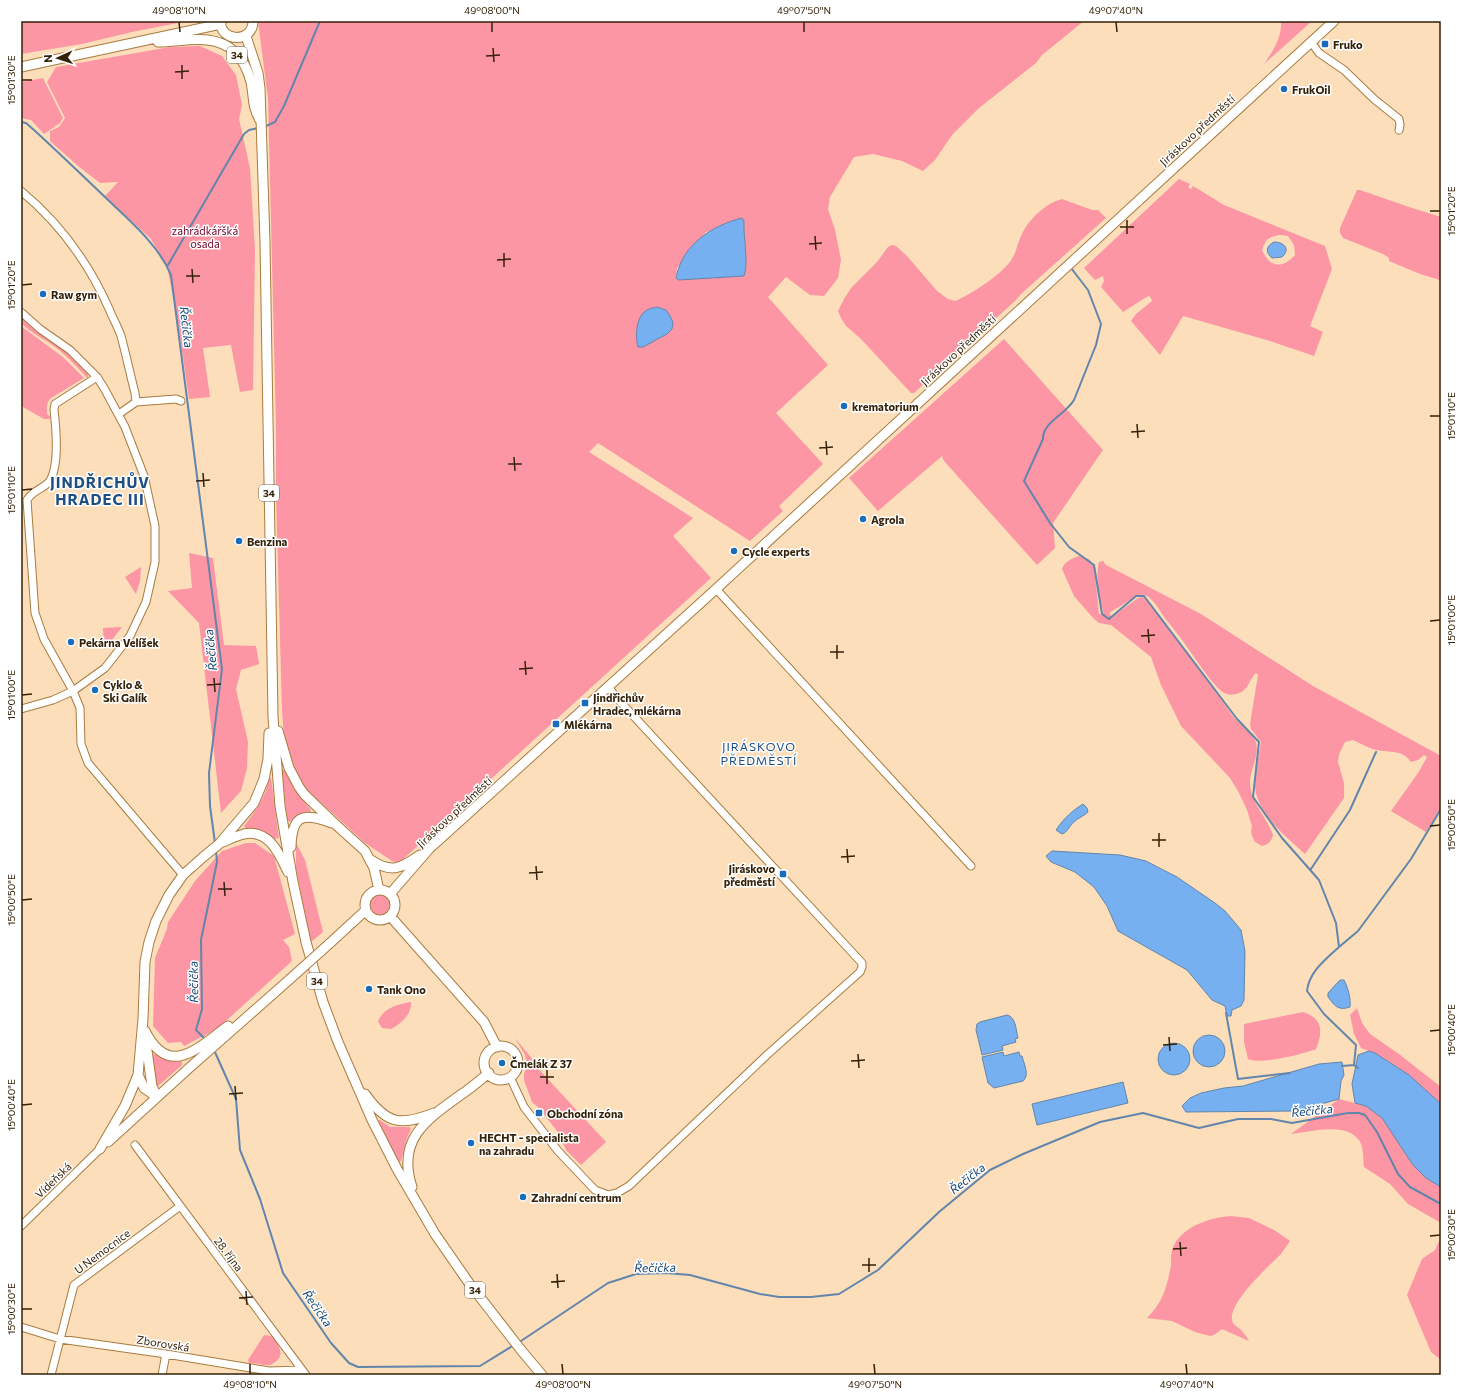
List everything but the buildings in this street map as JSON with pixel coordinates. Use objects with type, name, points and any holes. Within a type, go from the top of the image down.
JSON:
[{"type":"main road","points":[[221,23],[224,33],[228,36],[237,38],[246,36],[252,28],[253,21]]},
{"type":"main road","name":"Jiráskovo předměstí","points":[[390,894],[429,849],[716,589],[1334,21]]},
{"type":"main road","name":"34","points":[[21,67],[136,43],[221,23]]},
{"type":"main road","name":"34","points":[[246,36],[258,73],[262,123],[273,713],[280,806],[293,882],[306,942],[323,1002],[352,1077],[397,1169],[435,1234],[469,1283],[507,1333],[542,1375]]},
{"type":"main road","name":"34","points":[[136,43],[204,39],[219,42],[225,45],[240,58],[247,67],[255,111],[262,123]]},
{"type":"main road","points":[[273,713],[289,768],[295,780],[304,794],[365,851],[374,868],[379,890]]},
{"type":"main road","points":[[100,1149],[125,1106],[138,1075],[143,1019],[144,972],[151,936],[160,911],[169,894],[183,875],[219,844],[254,803],[261,787],[268,759],[270,729],[273,713]]},
{"type":"main road","points":[[290,864],[292,829],[298,820],[311,817],[334,823]]},
{"type":"main road","points":[[219,844],[245,834],[263,836],[280,854],[293,882]]},
{"type":"main road","points":[[371,860],[379,866],[393,869],[405,865],[429,849]]},
{"type":"main road","points":[[379,890],[390,894],[394,903],[393,912],[390,916],[377,919],[372,917],[366,910],[366,898],[371,892],[379,890]]},
{"type":"main road","points":[[100,1149],[156,1097],[366,910]]},
{"type":"main road","points":[[390,916],[484,1022],[497,1047]]},
{"type":"main road","points":[[144,1031],[155,1047],[165,1054],[172,1056],[183,1055],[199,1049],[217,1034],[268,998]]},
{"type":"main road","points":[[143,1019],[152,1086],[156,1097]]},
{"type":"main road","points":[[497,1047],[507,1047],[512,1050],[518,1059],[517,1069],[510,1077],[500,1080],[495,1078],[485,1067],[486,1057],[492,1049],[497,1047]]},
{"type":"main road","points":[[352,1077],[374,1106],[385,1116],[392,1119],[409,1121],[416,1120],[437,1111],[463,1094],[489,1073]]},
{"type":"main road","points":[[138,1075],[144,1088],[156,1097]]},
{"type":"main road","points":[[421,1211],[409,1178],[407,1169],[408,1153],[419,1129],[437,1111]]},
{"type":"street","points":[[1309,44],[1318,53],[1344,70],[1374,99],[1399,119],[1399,130]]},
{"type":"street","points":[[21,191],[50,216],[74,246],[99,286],[120,334],[136,402]]},
{"type":"street","points":[[21,312],[40,329],[62,343],[97,378],[119,414],[144,476],[155,526],[155,562],[146,602],[130,636],[105,668],[73,691],[53,700],[21,709]]},
{"type":"street","points":[[97,378],[55,404],[56,463],[53,474],[49,482],[24,499],[33,604],[44,640],[73,691],[80,708],[81,744],[88,763],[183,875]]},
{"type":"street","points":[[119,414],[136,402],[176,399],[181,401]]},
{"type":"street","points":[[716,589],[971,866]]},
{"type":"street","points":[[510,1077],[524,1107],[558,1151],[595,1190],[608,1195],[617,1193],[629,1186],[768,1054],[860,972],[862,967],[862,962],[620,701],[608,686]]},
{"type":"street","name":"28. října","points":[[134,1145],[304,1372]]},
{"type":"street","name":"Vídeňská","points":[[21,1226],[100,1149]]},
{"type":"street","name":"U Nemocnice","points":[[51,1375],[74,1285],[179,1206]]},
{"type":"street","name":"Zborovská","points":[[21,1327],[60,1338],[166,1354],[269,1373],[304,1372]]},
{"type":"street","points":[[162,1375],[166,1354]]},
{"type":"green space","points":[[21,21],[188,21],[82,44],[21,54]]},
{"type":"green space","points":[[258,21],[1084,21],[1042,55],[1036,63],[979,108],[952,135],[935,160],[923,171],[902,161],[873,154],[854,157],[830,197],[828,209],[835,230],[841,260],[838,278],[824,296],[810,295],[786,277],[768,297],[828,365],[776,413],[823,464],[779,506],[783,511],[750,541],[598,443],[589,452],[693,518],[673,536],[711,578],[399,863],[392,861],[365,843],[305,788],[292,764],[284,736],[276,496],[276,427],[268,99]],"holes":[[[744,221],[746,258],[744,276],[679,280],[676,278],[677,268],[706,232]],[[657,307],[666,310],[636,339]]]},
{"type":"green space","points":[[1281,21],[1312,21],[1264,64],[1274,49],[1278,39]]},
{"type":"green space","name":"zahrádkářšká osada","points":[[200,46],[222,56],[236,75],[242,105],[239,119],[250,168],[255,250],[253,390],[240,392],[231,345],[203,348],[210,397],[189,399],[178,323],[167,266],[151,239],[105,196],[118,182],[100,183],[50,141],[50,131],[59,127],[65,118],[47,82],[56,67],[170,47]]},
{"type":"green space","points":[[43,78],[63,118],[60,123],[44,134],[31,120],[21,118],[21,82]]},
{"type":"green space","points":[[1179,179],[1190,184],[1188,187],[1191,189],[1193,186],[1224,205],[1325,246],[1332,269],[1310,326],[1323,332],[1314,356],[1270,341],[1183,316],[1160,355],[1131,321],[1136,314],[1152,301],[1151,298],[1149,296],[1145,298],[1123,312],[1101,287],[1104,281],[1103,276],[1095,280],[1084,268]],"holes":[[[1275,236],[1288,236],[1294,245],[1295,255],[1285,263],[1273,263],[1265,256],[1262,250],[1265,243],[1269,238]]]},
{"type":"green space","points":[[1357,190],[1441,217],[1440,280],[1420,274],[1389,261],[1389,258],[1383,254],[1343,238],[1340,233],[1340,228]]},
{"type":"green space","points":[[1062,199],[1092,210],[1098,210],[1106,218],[914,393],[911,393],[861,339],[846,326],[841,318],[838,311],[851,288],[877,262],[888,247],[892,245],[896,246],[907,256],[937,291],[948,299],[955,301],[969,294],[996,276],[1013,257],[1025,228],[1034,217],[1050,204]]},
{"type":"green space","points":[[21,317],[63,348],[88,372],[88,379],[71,360],[21,323]]},
{"type":"green space","points":[[21,326],[64,358],[84,378],[49,400],[47,414],[51,417],[49,419],[44,419],[21,406]]},
{"type":"green space","points":[[1004,339],[1103,450],[1053,523],[1055,548],[1037,565],[944,461],[942,456],[878,511],[849,478]]},
{"type":"green space","points":[[189,553],[213,558],[224,645],[256,646],[259,664],[241,670],[236,689],[248,742],[247,768],[241,791],[221,813],[199,623],[168,591],[192,588]]},
{"type":"green space","points":[[1079,556],[1089,559],[1094,565],[1099,614],[1103,615],[1100,600],[1098,571],[1099,562],[1103,561],[1106,565],[1201,614],[1313,686],[1441,756],[1441,809],[1426,832],[1391,811],[1418,773],[1427,757],[1424,755],[1418,760],[1411,762],[1400,753],[1376,750],[1353,740],[1345,742],[1339,754],[1338,762],[1344,783],[1344,798],[1305,854],[1271,821],[1264,811],[1255,790],[1255,774],[1261,742],[1251,729],[1250,724],[1258,675],[1256,673],[1245,689],[1240,693],[1230,695],[1223,692],[1207,675],[1150,598],[1146,595],[1138,595],[1109,613],[1112,617],[1138,598],[1143,597],[1147,600],[1232,715],[1255,740],[1257,750],[1250,777],[1251,789],[1256,803],[1273,835],[1269,842],[1262,846],[1255,842],[1252,836],[1252,826],[1247,810],[1238,791],[1230,778],[1181,726],[1161,685],[1151,657],[1111,625],[1099,623],[1074,596],[1062,569],[1065,564]]},
{"type":"green space","points":[[141,567],[140,581],[136,594],[125,577]]},
{"type":"green space","points":[[122,627],[105,649],[104,649],[103,628]]},
{"type":"green space","points":[[285,769],[298,794],[311,810],[310,812],[297,816],[290,822],[287,820],[282,770]]},
{"type":"green space","points":[[269,778],[271,778],[279,838],[274,839],[246,829],[244,826],[260,803],[266,791]]},
{"type":"green space","points":[[246,843],[255,843],[274,856],[295,934],[283,940],[289,947],[292,961],[217,1029],[184,1046],[181,1042],[168,1043],[153,1026],[155,958],[167,929],[168,922],[195,881],[222,851]]},
{"type":"green space","points":[[296,843],[305,860],[323,932],[311,942],[296,869]]},
{"type":"green space","points":[[380,895],[387,898],[390,905],[387,912],[380,915],[373,912],[370,905],[373,898]]},
{"type":"green space","points":[[411,1002],[410,1011],[402,1021],[391,1029],[382,1028],[378,1022],[383,1013],[401,1004]]},
{"type":"green space","points":[[1357,1008],[1362,1023],[1370,1034],[1399,1054],[1441,1087],[1441,1104],[1394,1065],[1361,1048],[1354,1034],[1350,1015]]},
{"type":"green space","points":[[1303,1012],[1314,1018],[1320,1026],[1320,1037],[1316,1049],[1302,1054],[1271,1060],[1262,1061],[1248,1059],[1244,1042],[1244,1024]]},
{"type":"green space","points":[[515,1038],[534,1061],[534,1064],[606,1142],[581,1165],[566,1150],[557,1131],[539,1108],[532,1102],[524,1080],[527,1065],[525,1055]]},
{"type":"green space","points":[[155,1054],[168,1060],[182,1061],[182,1065],[158,1086],[155,1084],[151,1056]]},
{"type":"green space","points":[[1339,1099],[1366,1106],[1382,1118],[1413,1165],[1426,1178],[1441,1187],[1441,1223],[1408,1204],[1390,1184],[1364,1167],[1363,1152],[1360,1142],[1352,1134],[1336,1129],[1326,1129],[1291,1134]]},
{"type":"green space","points":[[378,1120],[390,1127],[410,1127],[411,1129],[401,1161],[398,1162]]},
{"type":"green space","points":[[1230,1216],[1249,1218],[1274,1230],[1290,1241],[1242,1295],[1236,1304],[1232,1320],[1249,1341],[1222,1329],[1210,1336],[1195,1332],[1172,1321],[1147,1318],[1157,1306],[1164,1294],[1171,1265],[1172,1249],[1177,1240],[1190,1228],[1197,1224]]},
{"type":"green space","points":[[1441,1237],[1441,1360],[1431,1352],[1407,1295],[1422,1259],[1435,1250]]},
{"type":"green space","points":[[264,1335],[272,1336],[277,1344],[280,1352],[279,1359],[270,1365],[249,1363],[248,1360]]},
{"type":"water","points":[[742,218],[744,221],[746,257],[744,276],[679,280],[676,278],[679,266],[691,247],[719,226]]},
{"type":"water","points":[[1274,242],[1281,243],[1285,246],[1286,251],[1282,257],[1272,258],[1268,254],[1268,247]]},
{"type":"water","points":[[657,307],[666,310],[673,322],[672,329],[667,334],[643,347],[638,347],[637,327],[639,321],[643,313],[651,308]]},
{"type":"water","points":[[1083,804],[1087,808],[1088,812],[1085,815],[1072,824],[1064,833],[1062,834],[1056,830],[1068,815]]},
{"type":"water","points":[[1052,851],[1120,855],[1146,861],[1177,877],[1225,911],[1241,930],[1245,951],[1244,1000],[1241,1006],[1232,1010],[1231,1016],[1227,1016],[1225,1006],[1212,1000],[1187,970],[1118,931],[1107,906],[1094,887],[1075,872],[1051,862],[1046,856]]},
{"type":"water","points":[[1340,980],[1344,980],[1347,986],[1350,997],[1350,1007],[1337,1007],[1328,997],[1328,993]]},
{"type":"water","points":[[1007,1015],[1012,1018],[1015,1024],[1018,1038],[1015,1039],[1016,1042],[1002,1046],[1003,1050],[982,1055],[976,1030],[977,1024]]},
{"type":"water","points":[[1206,1035],[1212,1035],[1222,1042],[1225,1051],[1224,1057],[1218,1064],[1212,1067],[1206,1067],[1196,1060],[1193,1054],[1193,1048],[1200,1038]]},
{"type":"water","points":[[1171,1043],[1177,1043],[1187,1050],[1190,1059],[1189,1065],[1183,1072],[1177,1075],[1171,1075],[1161,1068],[1158,1062],[1158,1056],[1165,1046]]},
{"type":"water","points":[[1369,1051],[1375,1053],[1409,1075],[1441,1104],[1441,1187],[1426,1178],[1413,1165],[1382,1118],[1366,1106],[1355,1103],[1352,1084],[1358,1055]]},
{"type":"water","points":[[1003,1052],[1004,1056],[1019,1052],[1025,1066],[1026,1076],[1023,1081],[994,1088],[988,1083],[982,1057]]},
{"type":"water","points":[[1342,1062],[1344,1075],[1341,1081],[1339,1099],[1297,1111],[1186,1112],[1182,1106],[1190,1098],[1201,1093],[1243,1086],[1319,1064]]},
{"type":"water","points":[[1123,1082],[1128,1103],[1037,1125],[1032,1104]]},
{"type":"waterway","points":[[264,127],[275,122],[284,106],[320,21]]},
{"type":"waterway","name":"Řečička","points":[[21,122],[26,123],[34,130],[142,233],[159,253],[171,275],[222,669],[209,773],[210,806],[215,843]]},
{"type":"waterway","points":[[168,265],[244,134],[249,130],[258,128]]},
{"type":"waterway","points":[[1071,268],[1088,290],[1101,324],[1096,345],[1074,400],[1066,410],[1046,428],[1043,439],[1024,481],[1050,523],[1069,547],[1094,565],[1102,614],[1109,619],[1136,596],[1144,596],[1237,719],[1259,742],[1253,797],[1282,838],[1319,880],[1336,923],[1339,947],[1314,972],[1308,984],[1307,991],[1324,1014],[1356,1045],[1354,1065]]},
{"type":"waterway","points":[[1311,869],[1350,810],[1376,752]]},
{"type":"waterway","points":[[1339,947],[1358,931],[1411,859],[1441,809]]},
{"type":"waterway","name":"Řečička","points":[[206,1040],[196,1030],[202,1009],[201,940],[217,862],[216,851]]},
{"type":"waterway","points":[[1226,1013],[1238,1079],[1290,1073]]},
{"type":"waterway","name":"Řečička","points":[[214,1050],[236,1099],[240,1150],[260,1199],[283,1273],[331,1343],[349,1363],[358,1367],[480,1366],[514,1345]]},
{"type":"waterway","points":[[1342,1066],[1354,1065],[1358,1068]]},
{"type":"waterway","name":"Řečička","points":[[518,1343],[608,1283],[636,1274],[666,1273],[690,1275],[760,1294],[779,1297],[811,1297],[839,1294],[878,1270],[939,1212],[990,1170],[1023,1154],[1100,1122],[1143,1113],[1199,1128],[1238,1119],[1271,1119],[1292,1123],[1348,1113],[1359,1113],[1365,1115],[1377,1132],[1398,1174],[1410,1187],[1441,1204]]},
{"type":"place","name":"Fruko","points":[[1325,44]]},
{"type":"place","name":"FrukOil","points":[[1284,89]]},
{"type":"place","name":"Raw gym","points":[[43,294]]},
{"type":"place","name":"krematorium","points":[[844,406]]},
{"type":"place","name":"Agrola","points":[[863,519]]},
{"type":"place","name":"Benzina","points":[[239,541]]},
{"type":"place","name":"Cycle experts","points":[[734,551]]},
{"type":"place","name":"Pekárna Velíšek","points":[[71,642]]},
{"type":"place","name":"Cyklo & Ski Galík","points":[[95,690]]},
{"type":"place","name":"Jindřichův Hradec, mlékárna","points":[[585,703]]},
{"type":"place","name":"Mlékárna","points":[[556,724]]},
{"type":"place","name":"Jiráskovo předměstí","points":[[783,874]]},
{"type":"place","name":"Tank Ono","points":[[369,989]]},
{"type":"place","name":"Čmelák Z 37","points":[[502,1063]]},
{"type":"place","name":"Obchodní zóna","points":[[539,1113]]},
{"type":"place","name":"HECHT - specialista na zahradu","points":[[471,1143]]},
{"type":"place","name":"Zahradní centrum","points":[[523,1197]]},
{"type":"district","name":"JINDŘICHŮV HRADEC III","points":[[100,490]]},
{"type":"district","name":"JIRÁSKOVO PŘEDMĚSTÍ","points":[[759,753]]}]
